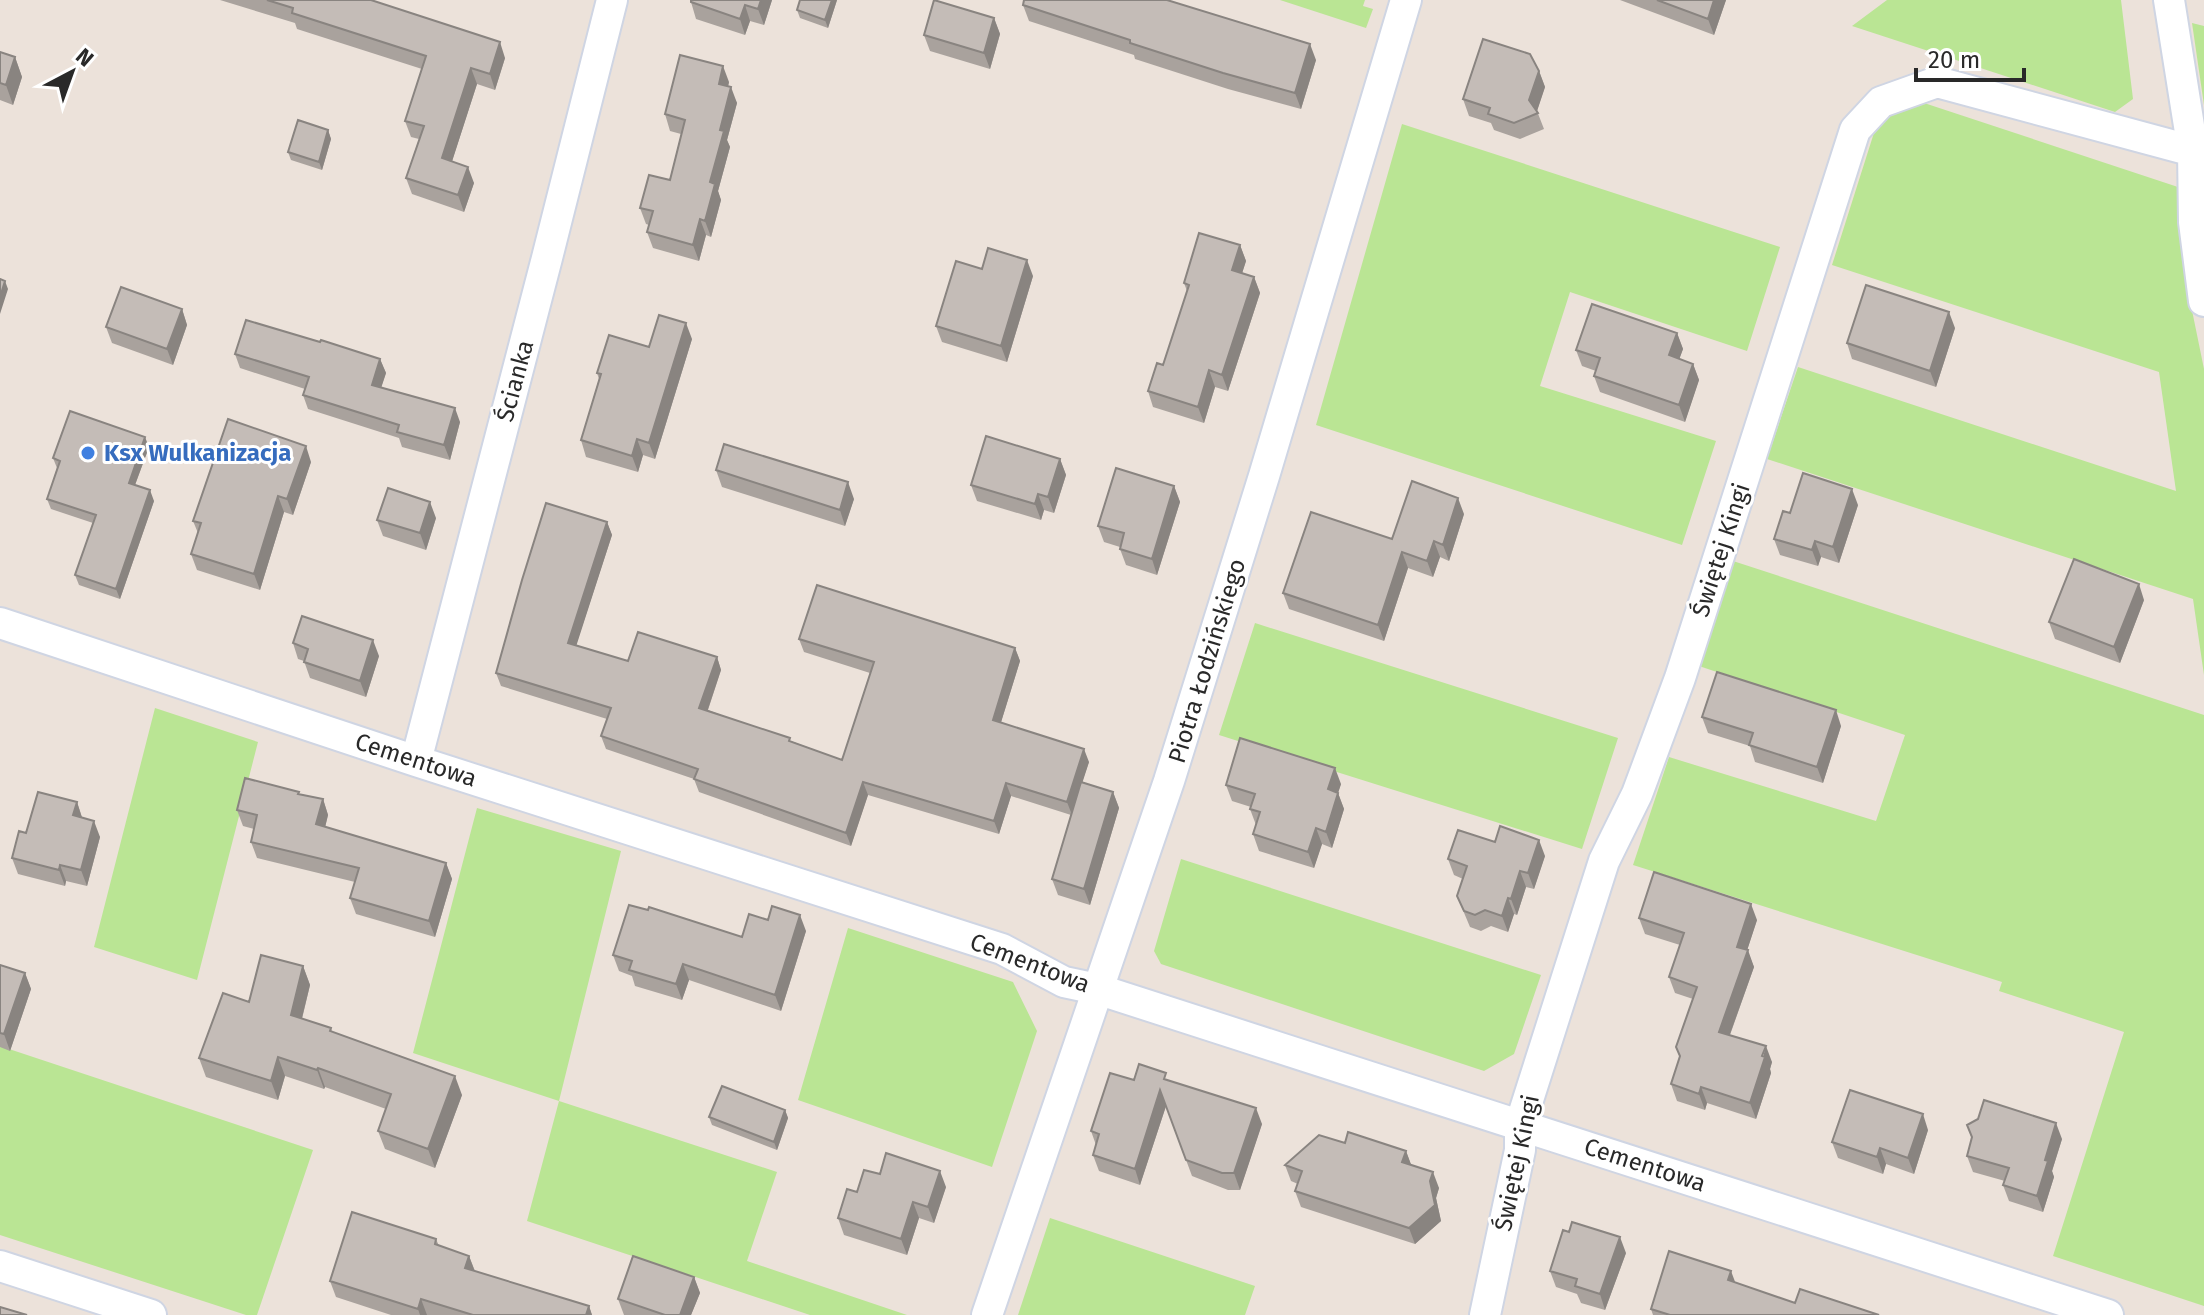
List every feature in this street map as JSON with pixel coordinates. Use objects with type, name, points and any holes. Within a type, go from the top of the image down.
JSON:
[{"type":"street","name":"Ścianka","points":[[416,761],[612,0]]},
{"type":"street","name":"Piotra Łodzińskiego","points":[[987,1315],[1187,723],[1406,0]]},
{"type":"street","points":[[2169,0],[2193,151],[2194,222],[2204,301]]},
{"type":"street","name":"Świętej Kingi","points":[[1485,1315],[1520,1150],[1520,1125],[1604,861],[1637,794],[1680,678],[1855,130],[1881,102],[1937,82],[2193,151]]},
{"type":"street","name":"Cementowa","points":[[0,623],[416,761],[1002,949],[1064,982],[1097,989],[2108,1315]]},
{"type":"street","points":[[0,1266],[151,1315]]},
{"type":"green space","points":[[1280,0],[1365,0],[1363,6],[1373,9],[1366,28]]},
{"type":"green space","points":[[1887,0],[2121,0],[2133,99],[2115,112],[1852,26]]},
{"type":"green space","points":[[2192,23],[2204,26],[2204,105]]},
{"type":"green space","points":[[1915,100],[2184,189],[2186,281],[2204,369],[2204,675],[2193,599],[1767,459],[1798,367],[2176,491],[2159,372],[1832,265],[1879,117]]},
{"type":"green space","points":[[1402,124],[1780,247],[1747,351],[1570,292],[1540,386],[1716,441],[1682,545],[1316,425]]},
{"type":"green space","points":[[1733,561],[2204,715],[2204,1306],[2053,1256],[2124,1032],[1999,991],[2002,982],[1633,865],[1669,757],[1876,821],[1905,735],[1699,666]]},
{"type":"green space","points":[[1255,623],[1618,738],[1582,849],[1219,735]]},
{"type":"green space","points":[[155,708],[258,742],[197,980],[94,947]]},
{"type":"green space","points":[[477,808],[621,851],[559,1101],[413,1053]]},
{"type":"green space","points":[[1181,859],[1541,975],[1514,1054],[1484,1071],[1161,964],[1154,951]]},
{"type":"green space","points":[[848,928],[1013,982],[1037,1031],[992,1167],[798,1100]]},
{"type":"green space","points":[[0,1046],[313,1150],[257,1315],[246,1315],[0,1235]]},
{"type":"green space","points":[[559,1101],[777,1172],[747,1261],[907,1315],[810,1315],[527,1221]]},
{"type":"green space","points":[[1050,1218],[1255,1286],[1245,1315],[1018,1315]]},
{"type":"building","points":[[267,0],[371,0],[500,42],[490,74],[471,68],[442,158],[468,167],[458,195],[406,178],[424,126],[405,121],[426,56],[292,13],[293,8]]},
{"type":"building","points":[[691,0],[761,0],[758,9],[745,5],[740,19]]},
{"type":"building","points":[[800,0],[832,0],[825,20],[797,10]]},
{"type":"building","points":[[934,0],[994,18],[984,53],[924,35]]},
{"type":"building","points":[[1024,0],[1167,0],[1310,44],[1295,93],[1130,43],[1130,40],[1023,5]]},
{"type":"building","points":[[1657,0],[1714,0],[1708,19]]},
{"type":"building","points":[[1483,39],[1530,54],[1539,71],[1529,100],[1538,113],[1514,123],[1488,114],[1490,108],[1463,99]]},
{"type":"building","points":[[0,52],[15,57],[6,85],[0,83]]},
{"type":"building","points":[[680,55],[723,66],[719,84],[731,87],[720,130],[724,131],[710,182],[715,184],[705,221],[700,219],[693,245],[647,232],[653,211],[640,208],[649,175],[670,180],[685,120],[665,114]]},
{"type":"building","points":[[298,120],[328,130],[319,162],[288,152]]},
{"type":"building","points":[[1199,233],[1240,245],[1232,270],[1254,277],[1222,375],[1209,370],[1198,407],[1148,391],[1157,363],[1163,365],[1189,285],[1184,283]]},
{"type":"building","points":[[988,248],[1027,260],[1001,346],[936,326],[956,261],[982,269]]},
{"type":"building","points":[[0,279],[5,281],[0,297]]},
{"type":"building","points":[[1866,285],[1949,312],[1930,371],[1847,343]]},
{"type":"building","points":[[121,287],[182,309],[167,349],[106,327]]},
{"type":"building","points":[[1592,304],[1677,333],[1669,355],[1693,364],[1679,405],[1594,376],[1600,358],[1576,350]]},
{"type":"building","points":[[659,315],[686,323],[649,443],[637,439],[632,456],[581,440],[609,335],[649,347]]},
{"type":"building","points":[[246,320],[380,359],[372,385],[455,408],[444,445],[397,432],[399,425],[303,395],[309,377],[235,354]]},
{"type":"building","points":[[70,411],[145,437],[129,483],[150,490],[116,589],[75,575],[96,515],[47,499],[60,461],[53,458]]},
{"type":"building","points":[[228,419],[306,446],[287,499],[278,496],[254,574],[191,554],[201,523],[193,521]]},
{"type":"building","points":[[986,436],[1060,459],[1048,497],[1038,494],[1035,504],[971,485]]},
{"type":"building","points":[[724,444],[848,482],[840,510],[716,470]]},
{"type":"building","points":[[1116,468],[1174,486],[1152,559],[1120,549],[1124,533],[1098,526]]},
{"type":"building","points":[[1803,473],[1852,489],[1833,547],[1815,541],[1812,550],[1774,539],[1783,511],[1790,513]]},
{"type":"building","points":[[1412,481],[1458,498],[1443,545],[1434,541],[1427,561],[1402,552],[1378,625],[1283,593],[1311,512],[1392,539]]},
{"type":"building","points":[[388,488],[430,502],[420,533],[377,520]]},
{"type":"building","points":[[546,503],[607,522],[568,643],[628,661],[638,632],[717,657],[699,708],[790,738],[789,741],[842,760],[874,662],[799,639],[817,585],[1015,648],[993,720],[1084,749],[1067,802],[1006,783],[994,821],[863,782],[846,833],[694,779],[698,769],[601,736],[611,708],[496,673]]},
{"type":"building","points":[[2074,559],[2139,584],[2114,647],[2049,622]]},
{"type":"building","points":[[302,616],[373,640],[360,681],[304,662],[308,649],[293,643]]},
{"type":"building","points":[[1717,672],[1836,710],[1817,767],[1749,745],[1753,733],[1702,717]]},
{"type":"building","points":[[1240,738],[1335,768],[1328,789],[1338,793],[1326,832],[1316,828],[1308,852],[1253,834],[1260,812],[1250,809],[1255,794],[1226,785]]},
{"type":"building","points":[[245,778],[323,799],[316,824],[446,863],[429,921],[350,898],[359,868],[251,842],[257,815],[237,810]]},
{"type":"building","points":[[1081,782],[1113,792],[1084,889],[1052,879]]},
{"type":"building","points":[[38,792],[77,802],[73,815],[94,821],[81,870],[60,865],[59,870],[12,858],[19,831],[26,833]]},
{"type":"building","points":[[1500,826],[1539,840],[1528,873],[1520,871],[1502,916],[1485,910],[1475,915],[1464,911],[1457,896],[1467,866],[1448,859],[1458,830],[1495,842]]},
{"type":"building","points":[[1654,872],[1751,904],[1737,947],[1748,950],[1719,1032],[1766,1046],[1750,1103],[1701,1087],[1699,1094],[1671,1084],[1680,1056],[1676,1047],[1697,987],[1669,977],[1684,933],[1639,918]]},
{"type":"building","points":[[629,905],[648,910],[649,907],[742,937],[749,914],[768,920],[772,906],[800,915],[775,995],[683,964],[676,984],[629,970],[632,961],[613,955]]},
{"type":"building","points":[[261,955],[303,966],[291,1015],[455,1076],[428,1149],[378,1131],[391,1094],[278,1057],[271,1081],[199,1058],[223,993],[249,1002]]},
{"type":"building","points":[[0,965],[25,973],[4,1034],[0,1033]]},
{"type":"building","points":[[1139,1064],[1166,1073],[1164,1079],[1256,1108],[1234,1173],[1222,1173],[1186,1160],[1160,1090],[1135,1169],[1093,1155],[1099,1134],[1091,1131],[1110,1073],[1134,1080]]},
{"type":"building","points":[[722,1086],[785,1110],[774,1142],[709,1117]]},
{"type":"building","points":[[1850,1090],[1923,1114],[1908,1158],[1880,1148],[1877,1157],[1832,1142]]},
{"type":"building","points":[[1984,1100],[2056,1123],[2037,1196],[2003,1185],[2009,1168],[1967,1156],[1972,1137],[1967,1125],[1978,1119]]},
{"type":"building","points":[[1348,1132],[1406,1151],[1402,1162],[1433,1172],[1430,1181],[1435,1205],[1409,1228],[1295,1191],[1302,1171],[1285,1165],[1319,1135],[1345,1143]]},
{"type":"building","points":[[886,1153],[940,1171],[928,1207],[913,1202],[901,1239],[838,1218],[847,1189],[857,1192],[864,1170],[880,1174]]},
{"type":"building","points":[[352,1212],[436,1239],[435,1244],[469,1256],[465,1268],[589,1306],[586,1315],[473,1315],[421,1299],[418,1309],[330,1281]]},
{"type":"building","points":[[1572,1222],[1620,1237],[1600,1294],[1575,1286],[1577,1279],[1550,1271],[1563,1230],[1569,1232]]},
{"type":"building","points":[[1669,1251],[1731,1271],[1728,1280],[1795,1303],[1800,1289],[1879,1315],[1670,1315],[1651,1309]]},
{"type":"building","points":[[633,1256],[694,1277],[680,1315],[665,1315],[618,1299]]},
{"type":"building","points":[[0,1307],[27,1315],[0,1315]]},
{"type":"place","name":"Ksx Wulkanizacja","points":[[88,453]]}]
